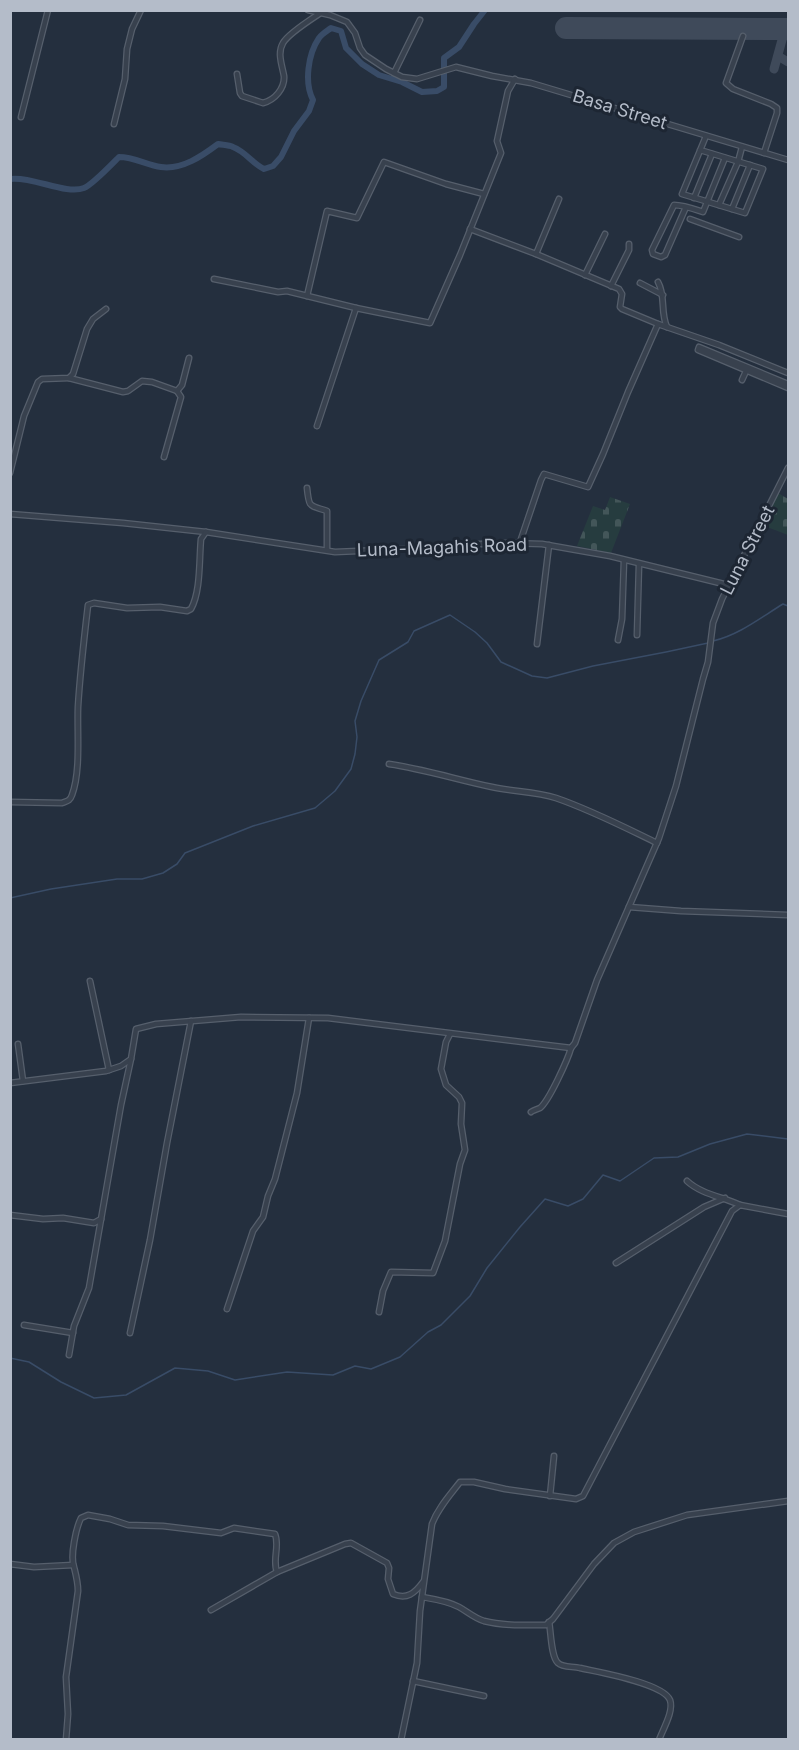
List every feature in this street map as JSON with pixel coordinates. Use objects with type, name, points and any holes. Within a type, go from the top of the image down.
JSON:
[{"type":"street","points":[[21,117],[48,10]]},
{"type":"street","points":[[114,124],[124,79],[127,49],[132,29],[141,10]]},
{"type":"street","points":[[308,10],[347,22],[365,55],[394,73],[420,20]]},
{"type":"street","points":[[237,74],[242,96],[266,103],[276,96],[283,81],[280,62],[283,42],[319,14]]},
{"type":"street","points":[[743,36],[726,83],[733,89],[777,108],[764,153]]},
{"type":"street","name":"Basa Street","points":[[394,73],[402,77],[417,79],[450,68],[463,68],[492,76],[531,82],[789,160]]},
{"type":"street","points":[[214,279],[279,292],[286,291],[430,323],[501,153],[497,141],[508,91],[515,79]]},
{"type":"street","points":[[700,150],[763,169],[745,213],[682,194],[700,150],[706,136]]},
{"type":"street","points":[[720,205],[742,147]]},
{"type":"street","points":[[694,198],[712,154]]},
{"type":"street","points":[[700,223],[725,158]]},
{"type":"street","points":[[307,296],[327,211],[357,218],[384,162],[446,184],[484,194]]},
{"type":"street","points":[[732,209],[750,165]]},
{"type":"street","points":[[536,254],[559,199]]},
{"type":"street","points":[[686,207],[664,255],[661,257],[653,254],[652,250],[674,205],[686,207],[704,212]]},
{"type":"street","points":[[690,219],[739,237]]},
{"type":"street","points":[[470,229],[622,291],[622,309],[789,373]]},
{"type":"street","points":[[585,275],[604,234]]},
{"type":"street","points":[[611,286],[629,250],[628,244]]},
{"type":"street","points":[[657,282],[663,295],[663,319],[667,327]]},
{"type":"street","points":[[640,283],[663,295]]},
{"type":"street","points":[[317,426],[356,308]]},
{"type":"street","points":[[69,378],[87,329],[93,319],[106,309]]},
{"type":"street","points":[[520,542],[544,474],[588,487],[658,324]]},
{"type":"street","points":[[747,368],[698,350],[699,347],[789,386]]},
{"type":"street","points":[[177,391],[182,385],[189,358]]},
{"type":"street","points":[[742,380],[747,368]]},
{"type":"street","points":[[10,473],[24,416],[38,382],[42,379],[69,378],[123,392],[142,381],[177,391],[181,397],[164,457]]},
{"type":"street","name":"Luna Street","points":[[531,1112],[546,1102],[569,1056],[597,980],[657,843],[676,786],[709,653],[716,614],[728,585],[789,468]]},
{"type":"street","points":[[307,488],[308,503],[327,512],[327,550]]},
{"type":"street","name":"Luna-Magahis Road","points":[[10,514],[206,532],[335,552],[436,550],[454,545],[520,542],[610,556],[728,585]]},
{"type":"street","points":[[10,802],[62,802],[71,799],[78,755],[78,706],[88,605],[94,603],[127,608],[191,609],[197,588],[201,539],[206,532]]},
{"type":"street","points":[[537,644],[549,545]]},
{"type":"street","points":[[618,640],[622,619],[624,560]]},
{"type":"street","points":[[637,634],[639,564]]},
{"type":"street","points":[[389,764],[555,798],[657,843]]},
{"type":"street","points":[[629,907],[789,915]]},
{"type":"street","points":[[90,981],[109,1070]]},
{"type":"street","points":[[69,1355],[73,1333],[89,1287],[136,1029],[156,1024],[241,1017],[328,1018],[571,1048]]},
{"type":"street","points":[[227,1309],[253,1231],[263,1217],[274,1179],[297,1093],[309,1018]]},
{"type":"street","points":[[130,1333],[191,1021]]},
{"type":"street","points":[[379,1312],[383,1291],[391,1272],[433,1273],[445,1241],[460,1164],[465,1150],[461,1124],[462,1103],[446,1085],[441,1069],[446,1042],[450,1034]]},
{"type":"street","points":[[18,1044],[23,1081]]},
{"type":"street","points":[[10,1083],[109,1070],[131,1059]]},
{"type":"street","points":[[687,1181],[699,1190],[740,1205],[789,1214]]},
{"type":"street","points":[[616,1263],[704,1207],[725,1198]]},
{"type":"street","points":[[401,1740],[417,1663],[422,1597],[432,1524],[436,1515],[460,1482],[474,1482],[576,1499],[583,1496],[732,1211],[740,1205]]},
{"type":"street","points":[[10,1215],[43,1219],[63,1218],[94,1223],[101,1219]]},
{"type":"street","points":[[24,1325],[73,1333]]},
{"type":"street","points":[[550,1496],[554,1456]]},
{"type":"street","points":[[422,1597],[459,1606],[471,1616],[485,1621],[546,1625],[594,1564],[614,1543],[634,1532],[687,1515],[789,1501]]},
{"type":"street","points":[[66,1740],[68,1714],[66,1677],[78,1591],[78,1580],[73,1565],[75,1537],[81,1518],[87,1515],[128,1525],[163,1526],[221,1533],[234,1528],[274,1534],[277,1540],[275,1566],[277,1572]]},
{"type":"street","points":[[211,1610],[277,1572],[351,1543],[387,1563],[388,1579],[393,1594],[407,1596],[416,1592],[425,1580]]},
{"type":"street","points":[[10,1564],[34,1567],[73,1565]]},
{"type":"street","points":[[549,1622],[557,1662],[643,1683],[664,1693],[670,1701],[671,1709],[659,1740]]},
{"type":"street","points":[[413,1681],[484,1696]]},
{"type":"green space","points":[[778,493],[788,499],[788,535],[762,525]]},
{"type":"green space","points":[[610,497],[630,504],[611,553],[577,546],[593,506],[605,510]]},
{"type":"waterway","points":[[10,179],[28,180],[68,189],[84,188],[119,157],[161,167],[177,166],[198,157],[218,144],[238,149],[264,169],[273,166],[309,111],[313,100],[310,93],[308,69],[315,45],[326,31],[331,28],[341,31],[346,48],[362,64],[379,75],[402,82],[422,92],[437,91],[444,87],[444,58],[459,47],[485,10]]},
{"type":"waterway","points":[[713,641],[741,630],[783,604],[788,606]]},
{"type":"waterway","points":[[10,898],[117,879],[142,879],[163,873],[177,864],[185,853],[253,826],[315,808],[335,791],[351,769],[357,737],[355,721],[379,660],[408,642],[414,631],[450,615],[487,643],[501,662],[532,676],[547,678],[593,666],[708,643]]},
{"type":"waterway","points":[[10,1358],[29,1362],[61,1382],[94,1398],[126,1395],[175,1368],[208,1371],[235,1380],[287,1372],[333,1375],[355,1366],[371,1369],[400,1357],[428,1332],[441,1325],[470,1296],[487,1268],[545,1199],[568,1206],[583,1199],[603,1175],[620,1181],[654,1158],[678,1157],[710,1144],[747,1134],[788,1139]]},
{"type":"taxiway","points":[[774,69],[785,29]]},
{"type":"taxiway","points":[[778,56],[788,62]]},
{"type":"runway","points":[[566,28],[788,29]]}]
